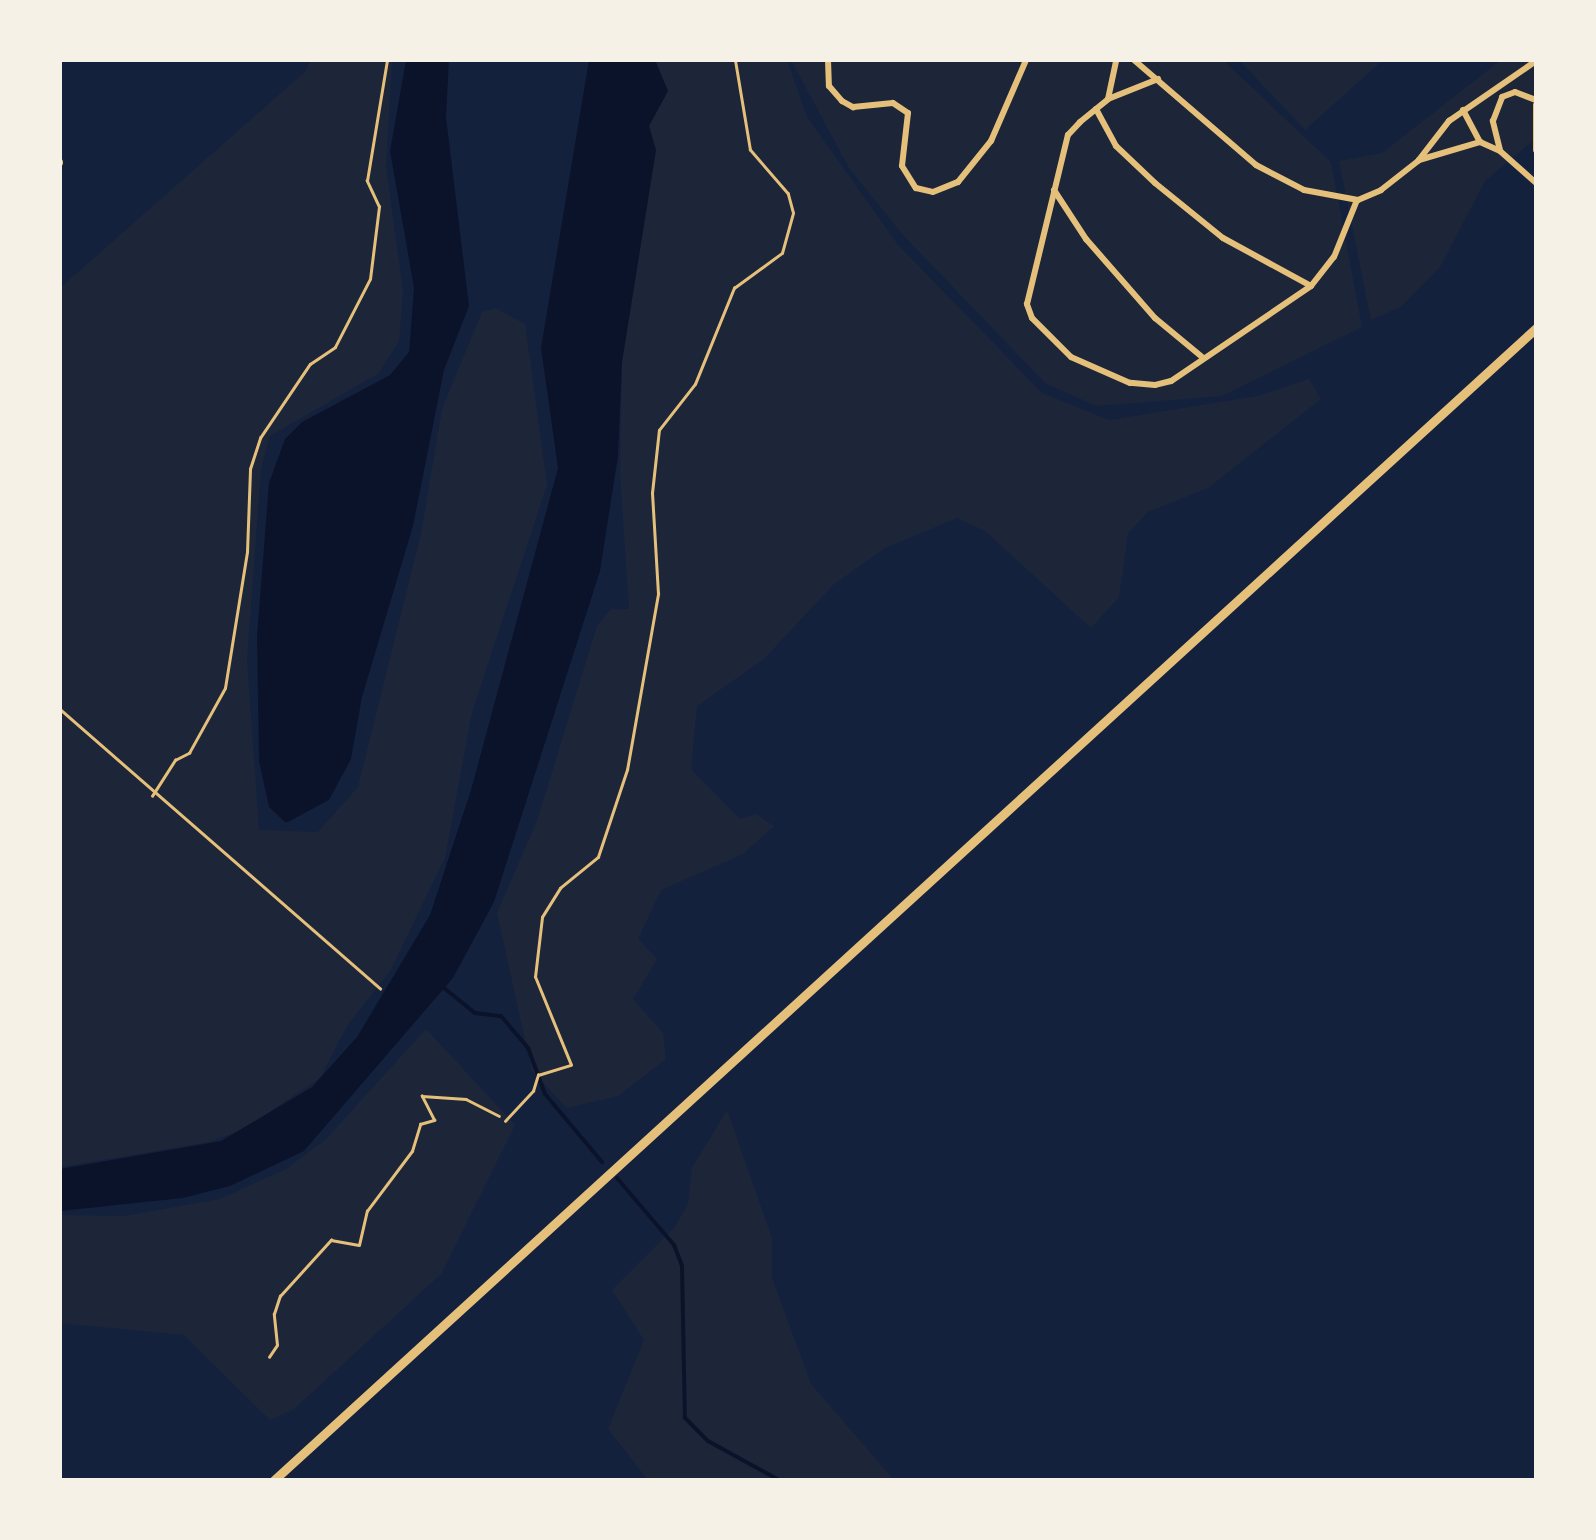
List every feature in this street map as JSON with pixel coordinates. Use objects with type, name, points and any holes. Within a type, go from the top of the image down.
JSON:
[{"type":"main road","points":[[274,1480],[1536,328]]},
{"type":"street","points":[[828,60],[830,86],[842,102],[853,107],[893,102],[908,113],[902,166],[916,188],[933,192],[958,182],[991,141],[1026,60]]},
{"type":"street","points":[[1108,99],[1116,60]]},
{"type":"street","points":[[1134,60],[1256,165],[1304,190],[1358,200],[1370,198],[1418,161],[1463,110],[1536,60]]},
{"type":"street","points":[[1158,79],[1108,99],[1068,135],[1027,304],[1056,346],[1130,383],[1155,385],[1171,381],[1201,356],[1311,286],[1334,257],[1358,200]]},
{"type":"street","points":[[1500,151],[1492,121],[1502,97],[1516,92],[1536,103],[1536,150]]},
{"type":"street","points":[[1096,109],[1116,146],[1156,183],[1224,238],[1311,286]]},
{"type":"street","points":[[1463,110],[1480,142],[1500,151],[1536,183]]},
{"type":"street","points":[[1418,161],[1480,142]]},
{"type":"street","points":[[1054,190],[1086,239],[1156,318],[1201,356]]},
{"type":"path","points":[[152,796],[175,760],[189,754],[227,681],[247,552],[250,469],[260,438],[310,364],[335,347],[370,279],[379,207],[367,181],[387,60]]},
{"type":"path","points":[[504,1122],[533,1090],[538,1075],[571,1065],[534,977],[542,917],[560,888],[598,857],[627,770],[658,594],[652,493],[659,430],[695,384],[734,288],[782,253],[793,213],[788,194],[750,150],[735,60]]},
{"type":"path","points":[[60,709],[152,796],[380,988]]},
{"type":"path","points":[[269,1358],[277,1345],[274,1314],[280,1296],[331,1240],[359,1245],[367,1211],[412,1151],[420,1124],[434,1120],[422,1096],[466,1099],[499,1116]]},
{"type":"shaded area","points":[[310,60],[392,60],[386,167],[403,291],[399,341],[379,373],[270,436],[261,469],[247,659],[259,830],[318,832],[358,787],[421,534],[442,409],[482,312],[495,308],[525,324],[547,485],[472,712],[445,858],[390,971],[347,1026],[320,1078],[244,1129],[209,1142],[60,1167],[60,288],[306,71]]},
{"type":"shaded area","points":[[406,60],[449,60],[446,117],[469,306],[444,370],[413,526],[362,697],[351,759],[329,800],[286,823],[269,807],[259,761],[257,636],[269,483],[285,439],[302,422],[390,375],[409,352],[414,288],[390,151]]},
{"type":"shaded area","points":[[589,60],[655,60],[668,91],[649,126],[656,150],[622,362],[618,456],[600,571],[494,902],[453,978],[304,1151],[230,1186],[183,1198],[60,1211],[60,1169],[221,1141],[312,1087],[357,1037],[430,915],[471,790],[558,468],[541,348]]},
{"type":"shaded area","points":[[655,60],[787,60],[807,117],[898,245],[1042,393],[1109,420],[1258,396],[1309,379],[1321,399],[1208,488],[1148,512],[1128,533],[1119,597],[1091,628],[985,531],[957,518],[885,548],[833,585],[764,659],[697,706],[691,769],[740,819],[756,814],[774,826],[743,854],[661,890],[638,939],[657,959],[633,999],[663,1033],[666,1059],[618,1096],[567,1108],[532,1071],[497,913],[537,821],[597,626],[611,609],[629,609],[620,473],[622,362],[656,150],[649,126],[668,91]]},
{"type":"shaded area","points":[[791,60],[1223,60],[1331,162],[1362,327],[1222,396],[1096,406],[1045,383],[903,235],[849,168]]},
{"type":"shaded area","points":[[1239,60],[1383,60],[1305,130]]},
{"type":"shaded area","points":[[1501,60],[1536,60],[1536,138],[1485,181],[1440,267],[1402,306],[1371,320],[1339,161],[1382,153]]},
{"type":"shaded area","points":[[426,1029],[515,1125],[441,1274],[294,1409],[270,1420],[184,1335],[60,1323],[60,1215],[125,1216],[220,1199],[286,1169],[325,1140]]},
{"type":"shaded area","points":[[727,1110],[772,1238],[772,1278],[811,1384],[894,1480],[648,1480],[608,1429],[644,1340],[612,1290],[675,1227],[688,1204],[692,1168]]},
{"type":"waterway","points":[[444,988],[475,1013],[501,1016],[528,1048],[545,1094],[602,1162]]},
{"type":"waterway","points":[[617,1178],[674,1245],[682,1266],[685,1418],[708,1441],[779,1480]]}]
